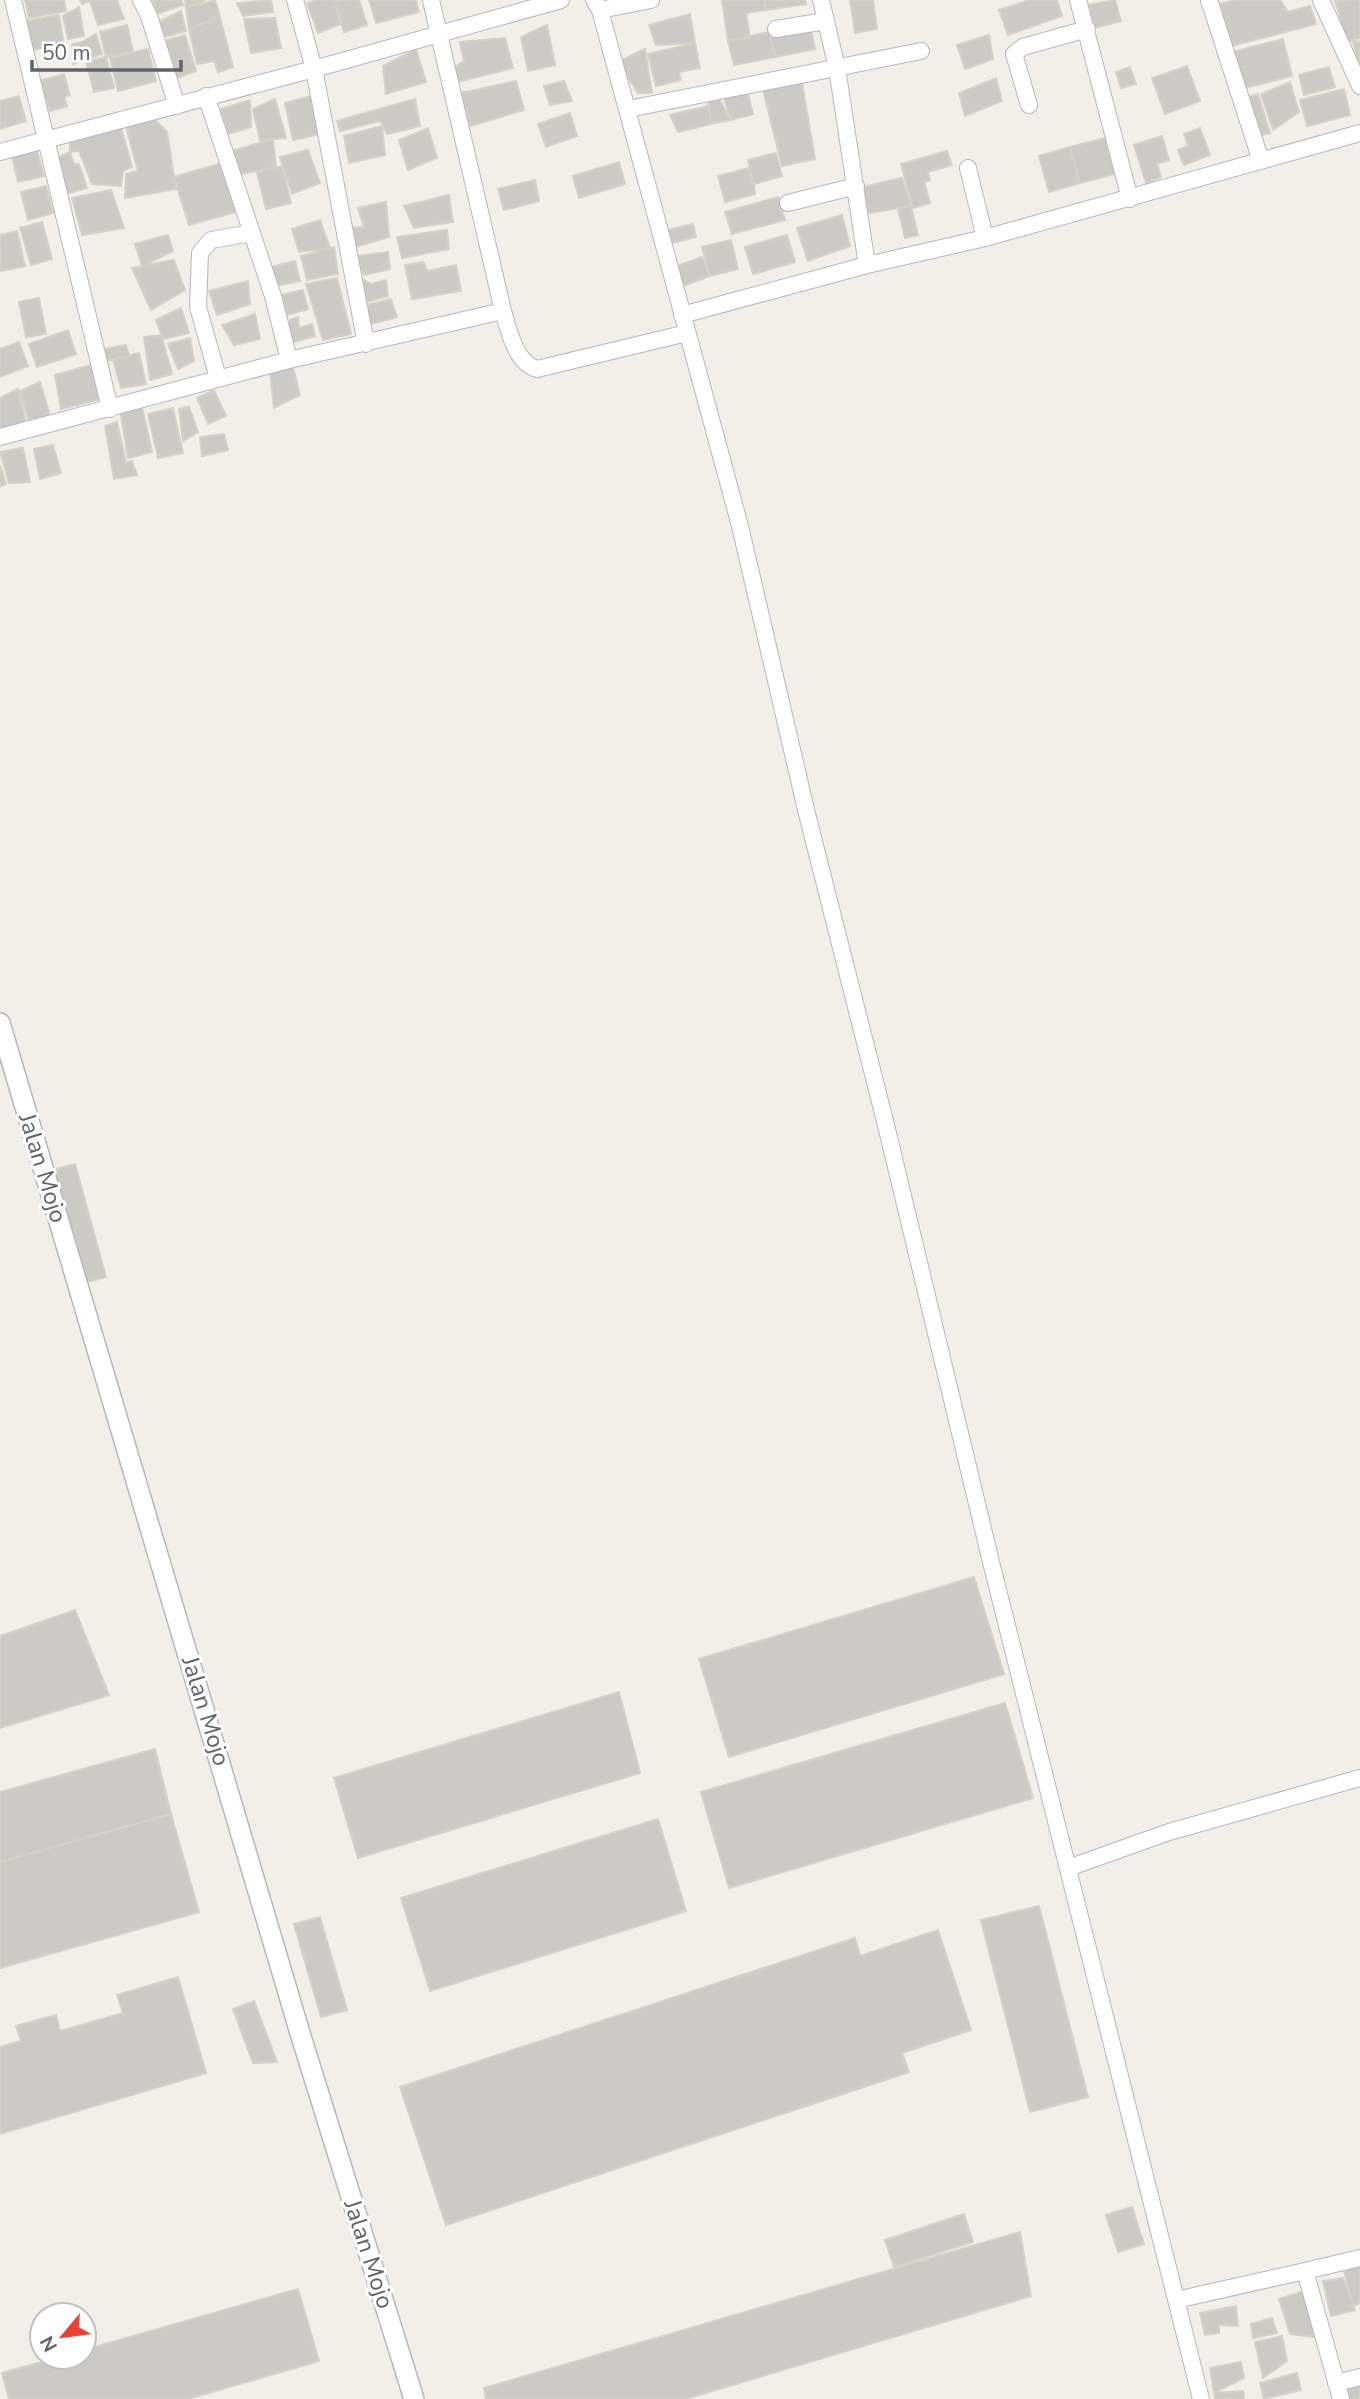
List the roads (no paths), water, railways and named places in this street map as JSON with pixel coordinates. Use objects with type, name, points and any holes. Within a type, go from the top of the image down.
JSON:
[{"type":"street","points":[[13,0],[110,409]]},
{"type":"street","points":[[141,0],[149,16],[177,106]]},
{"type":"street","points":[[295,0],[314,69],[366,344]]},
{"type":"street","points":[[431,0],[503,311],[520,355],[528,366],[537,369],[687,333]]},
{"type":"street","points":[[0,152],[561,0]]},
{"type":"street","points":[[651,0],[597,5],[628,109],[740,526],[807,814],[885,1122],[991,1562],[1201,2399]]},
{"type":"street","points":[[821,0],[837,68],[867,265]]},
{"type":"street","points":[[1078,0],[1130,199]]},
{"type":"street","points":[[1209,0],[1261,161]]},
{"type":"street","points":[[1321,0],[1360,86]]},
{"type":"street","points":[[776,29],[825,21]]},
{"type":"street","points":[[1029,105],[1014,54],[1023,47],[1087,29]]},
{"type":"street","points":[[628,109],[920,51]]},
{"type":"street","points":[[206,96],[273,296],[289,360]]},
{"type":"street","points":[[682,315],[867,265],[985,238],[1360,133]]},
{"type":"street","points":[[968,168],[985,238]]},
{"type":"street","points":[[788,204],[856,186]]},
{"type":"street","points":[[218,378],[198,307],[200,253],[211,240],[251,233]]},
{"type":"street","points":[[0,437],[289,360],[503,311]]},
{"type":"street","name":"Jalan Mojo","points":[[0,1023],[300,2033],[414,2399]]},
{"type":"street","points":[[1068,1868],[1169,1832],[1360,1778]]},
{"type":"street","points":[[1176,2300],[1360,2258]]},
{"type":"street","points":[[1305,2271],[1339,2391],[1360,2377]]}]
